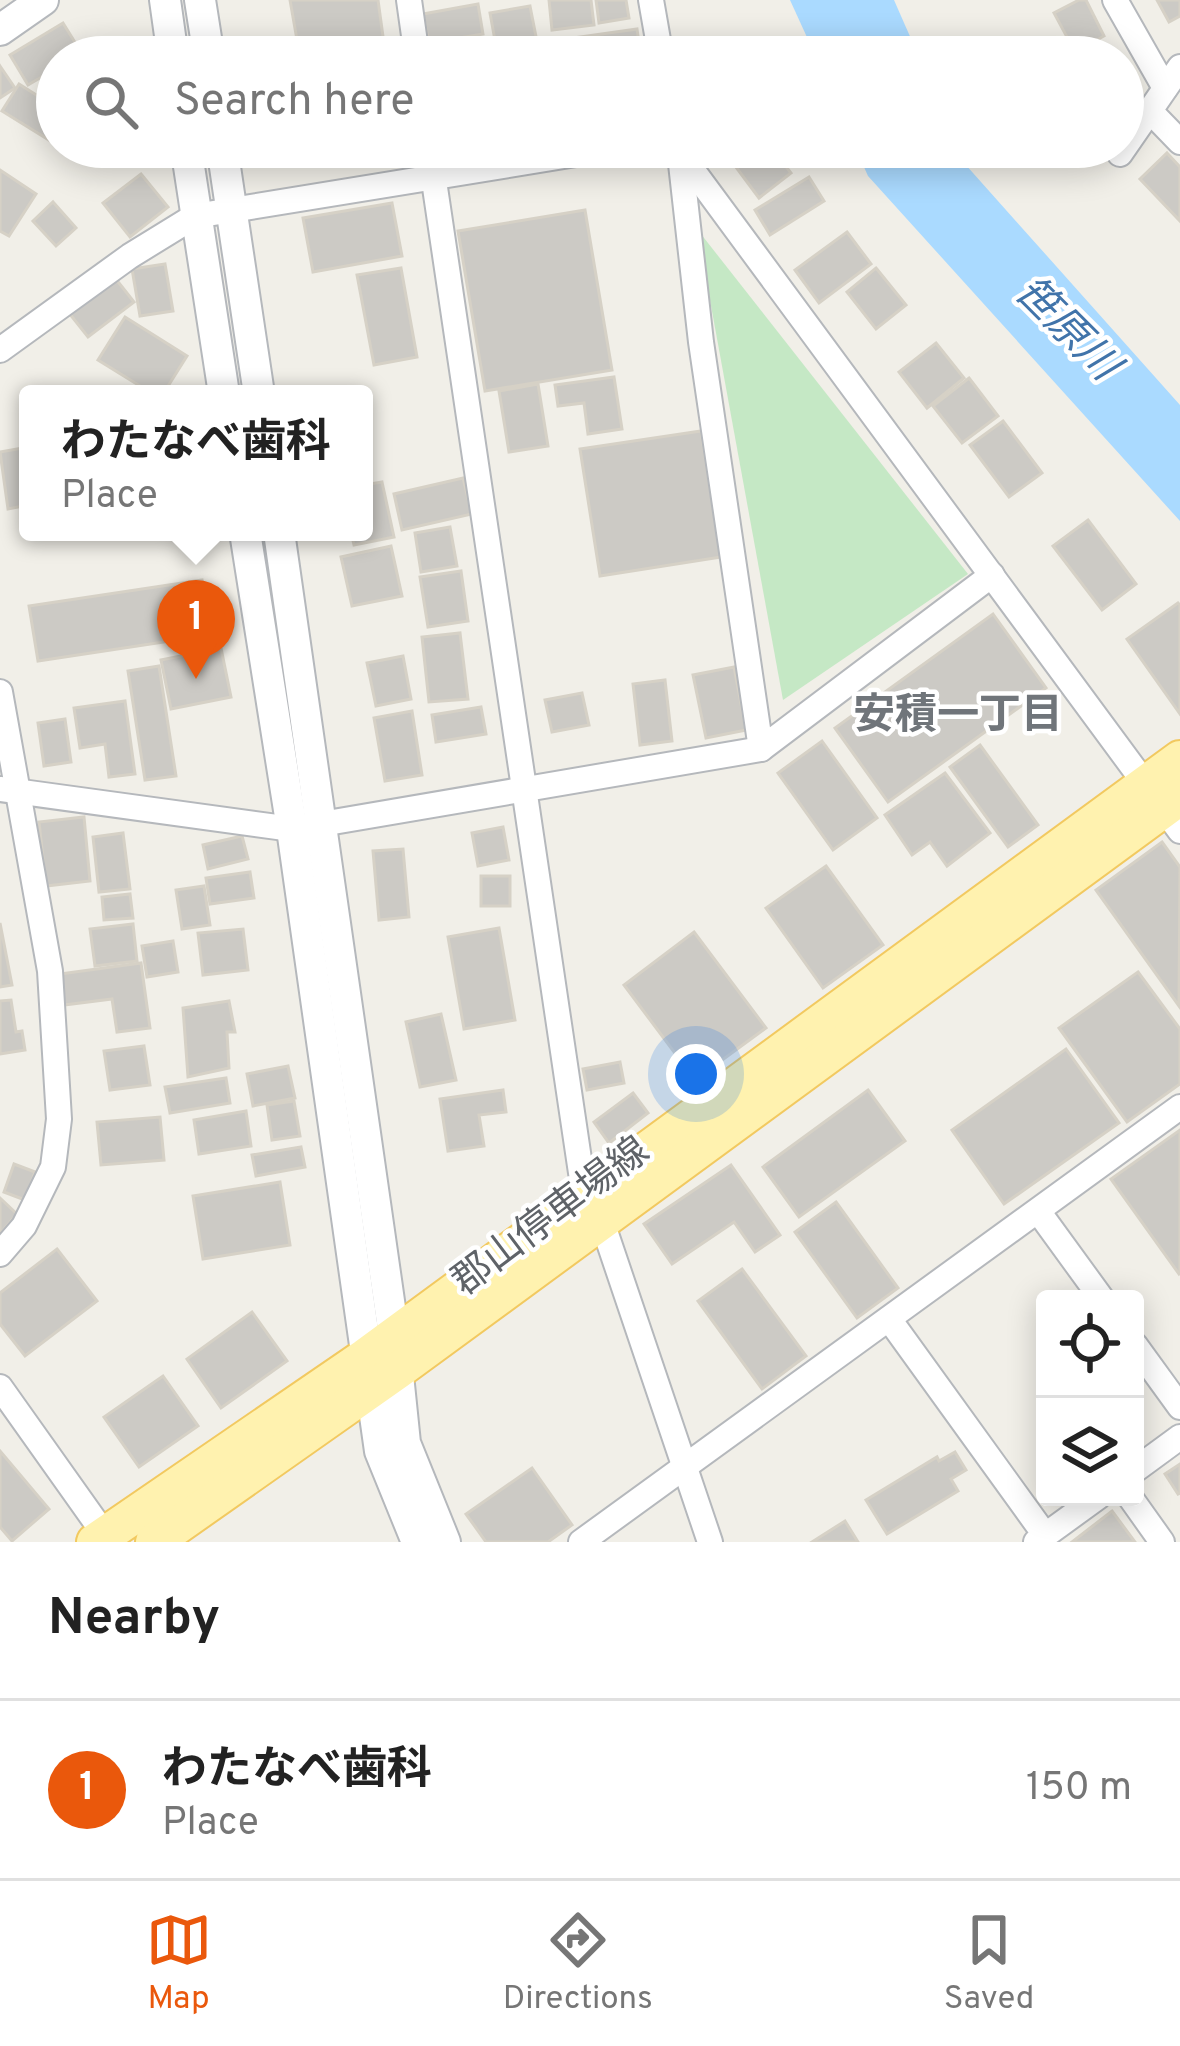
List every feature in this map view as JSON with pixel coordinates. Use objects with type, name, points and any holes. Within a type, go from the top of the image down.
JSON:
[{"type":"main road","name":"郡山停車場線","points":[[154,1542],[381,1364],[593,1207],[1168,805],[1180,759]]},
{"type":"main road","name":"郡山停車場線","points":[[103,1539],[381,1364]]},
{"type":"street","points":[[0,30],[43,0]]},
{"type":"street","points":[[165,0],[170,36]]},
{"type":"street","points":[[200,0],[205,36]]},
{"type":"street","points":[[409,0],[414,36]]},
{"type":"street","points":[[651,0],[658,36]]},
{"type":"street","points":[[1115,0],[1135,36]]},
{"type":"street","points":[[1144,51],[1165,88]]},
{"type":"street","points":[[1144,120],[1180,67]]},
{"type":"street","points":[[1150,111],[1180,142]]},
{"type":"street","points":[[189,168],[223,385]]},
{"type":"street","points":[[225,168],[258,385]]},
{"type":"street","points":[[433,168],[593,1207],[710,1542]]},
{"type":"street","points":[[0,350],[130,256],[196,216],[485,168]]},
{"type":"street","points":[[681,168],[701,342],[761,749]]},
{"type":"street","points":[[692,168],[1168,805]]},
{"type":"street","points":[[247,541],[307,827]]},
{"type":"street","points":[[280,541],[307,827],[381,1364],[380,1451],[417,1542]]},
{"type":"street","points":[[9,790],[307,827],[761,749],[992,575]]},
{"type":"street","points":[[0,692],[9,790],[50,971],[59,1119],[53,1167],[25,1226],[0,1254]]},
{"type":"street","points":[[581,1542],[1180,1107]]},
{"type":"street","points":[[1038,1211],[1095,1290]]},
{"type":"street","points":[[889,1319],[1041,1539],[1086,1506]]},
{"type":"street","points":[[1144,1357],[1180,1407]]},
{"type":"street","points":[[381,1364],[405,1443],[445,1542]]},
{"type":"street","points":[[0,1387],[103,1539]]},
{"type":"street","points":[[1144,1463],[1180,1437]]},
{"type":"street","points":[[1136,1506],[1162,1542]]},
{"type":"green space","points":[[697,229],[968,574],[783,700]]},
{"type":"water","points":[[790,0],[894,0],[910,36],[806,36]]},
{"type":"water","name":"笹原川","points":[[864,168],[969,168],[1180,405],[1180,521]]},
{"type":"building","points":[[290,0],[378,0],[383,36],[296,36]]},
{"type":"building","points":[[549,0],[591,0],[594,25],[552,30]]},
{"type":"building","points":[[596,0],[626,0],[629,18],[599,23]]},
{"type":"building","points":[[1086,0],[1104,36],[1066,36],[1054,13]]},
{"type":"building","points":[[1157,0],[1180,0],[1180,16],[1169,22]]},
{"type":"building","points":[[478,4],[483,34],[428,36],[423,14]]},
{"type":"building","points":[[530,6],[536,36],[494,36],[490,13]]},
{"type":"building","points":[[63,23],[71,36],[41,36]]},
{"type":"building","points":[[637,29],[638,36],[587,36]]},
{"type":"building","points":[[36,39],[36,80],[28,85],[10,55]]},
{"type":"building","points":[[0,66],[15,88],[0,98]]},
{"type":"building","points":[[19,84],[36,95],[36,132],[2,111]]},
{"type":"building","points":[[1167,153],[1180,167],[1180,221],[1140,179]]},
{"type":"building","points":[[737,168],[787,168],[791,173],[759,198]]},
{"type":"building","points":[[0,170],[36,194],[9,236],[0,231]]},
{"type":"building","points":[[141,174],[168,207],[130,237],[103,203]]},
{"type":"building","points":[[809,177],[824,201],[770,235],[755,210]]},
{"type":"building","points":[[53,202],[76,228],[56,246],[33,221]]},
{"type":"building","points":[[392,203],[402,256],[313,272],[303,218]]},
{"type":"building","points":[[585,210],[612,370],[485,391],[458,231]]},
{"type":"building","points":[[847,232],[871,264],[819,303],[795,270]]},
{"type":"building","points":[[165,264],[173,311],[140,316],[132,269]]},
{"type":"building","points":[[401,268],[417,357],[374,365],[357,275]]},
{"type":"building","points":[[876,268],[906,305],[876,329],[847,292]]},
{"type":"building","points":[[115,278],[134,302],[88,337],[69,313]]},
{"type":"building","points":[[125,317],[187,356],[169,385],[138,385],[98,360]]},
{"type":"building","points":[[936,343],[964,378],[927,408],[899,372]]},
{"type":"building","points":[[614,377],[622,429],[588,434],[584,403],[558,406],[555,385]]},
{"type":"building","points":[[969,378],[998,416],[962,443],[933,406]]},
{"type":"building","points":[[538,384],[548,446],[509,452],[499,391]]},
{"type":"building","points":[[1003,421],[1042,473],[1009,497],[970,445]]},
{"type":"building","points":[[701,431],[721,557],[600,576],[580,449]]},
{"type":"building","points":[[19,449],[19,507],[8,509],[0,452]]},
{"type":"building","points":[[463,478],[472,514],[402,530],[394,494]]},
{"type":"building","points":[[382,482],[394,537],[354,545],[353,541],[373,541],[373,484]]},
{"type":"building","points":[[1088,520],[1136,584],[1102,610],[1053,546]]},
{"type":"building","points":[[450,527],[457,566],[421,572],[415,533]]},
{"type":"building","points":[[391,546],[402,596],[352,606],[341,557]]},
{"type":"building","points":[[461,571],[468,621],[428,627],[420,577]]},
{"type":"building","points":[[202,580],[210,635],[38,661],[29,606]]},
{"type":"building","points":[[1180,605],[1180,714],[1127,639]]},
{"type":"building","points":[[993,614],[1046,688],[888,802],[835,728]]},
{"type":"building","points":[[460,633],[468,699],[429,702],[422,637]]},
{"type":"building","points":[[221,648],[231,697],[171,709],[161,660]]},
{"type":"building","points":[[403,656],[411,699],[376,706],[367,663]]},
{"type":"building","points":[[159,666],[176,776],[145,780],[128,671]]},
{"type":"building","points":[[734,667],[746,730],[706,738],[693,675]]},
{"type":"building","points":[[665,680],[672,741],[640,745],[633,684]]},
{"type":"building","points":[[582,693],[589,725],[552,732],[545,700]]},
{"type":"building","points":[[125,701],[135,774],[109,777],[105,744],[80,748],[74,708]]},
{"type":"building","points":[[481,707],[486,734],[436,742],[432,715]]},
{"type":"building","points":[[412,711],[422,775],[385,781],[374,718]]},
{"type":"building","points":[[65,719],[71,762],[44,766],[38,723]]},
{"type":"building","points":[[822,741],[877,818],[833,850],[778,773]]},
{"type":"building","points":[[980,745],[1038,825],[1008,847],[950,767]]},
{"type":"building","points":[[945,773],[990,833],[947,866],[930,842],[912,855],[885,815]]},
{"type":"building","points":[[84,817],[90,881],[46,886],[39,822]]},
{"type":"building","points":[[503,827],[509,860],[478,866],[472,833]]},
{"type":"building","points":[[123,833],[130,889],[99,892],[93,837]]},
{"type":"building","points":[[242,836],[248,859],[208,869],[203,845]]},
{"type":"building","points":[[1162,842],[1180,867],[1179,1006],[1096,890]]},
{"type":"building","points":[[403,849],[409,917],[379,920],[373,851]]},
{"type":"building","points":[[826,866],[883,945],[823,988],[766,908]]},
{"type":"building","points":[[250,872],[254,898],[210,904],[206,878]]},
{"type":"building","points":[[481,876],[510,876],[510,906],[481,906]]},
{"type":"building","points":[[204,886],[210,925],[182,929],[176,890]]},
{"type":"building","points":[[130,894],[133,918],[104,920],[102,897]]},
{"type":"building","points":[[0,923],[12,985],[0,987]]},
{"type":"building","points":[[133,924],[137,961],[95,966],[90,929]]},
{"type":"building","points":[[499,928],[515,1020],[464,1029],[448,937]]},
{"type":"building","points":[[243,929],[248,970],[203,975],[198,933]]},
{"type":"building","points":[[694,932],[766,1028],[695,1080],[624,985]]},
{"type":"building","points":[[173,941],[178,972],[147,977],[142,946]]},
{"type":"building","points":[[141,963],[150,1028],[117,1032],[112,999],[64,1005],[60,974]]},
{"type":"building","points":[[1138,972],[1180,1029],[1180,1084],[1127,1122],[1059,1028]]},
{"type":"building","points":[[11,1000],[16,1032],[22,1031],[25,1050],[0,1054],[0,1001]]},
{"type":"building","points":[[229,1001],[235,1032],[227,1032],[229,1068],[188,1077],[183,1008]]},
{"type":"building","points":[[441,1014],[456,1080],[420,1087],[406,1022]]},
{"type":"building","points":[[144,1046],[150,1085],[110,1090],[104,1051]]},
{"type":"building","points":[[1066,1049],[1119,1123],[1004,1204],[952,1130]]},
{"type":"building","points":[[620,1062],[624,1083],[587,1090],[583,1069]]},
{"type":"building","points":[[288,1066],[295,1098],[253,1106],[247,1074]]},
{"type":"building","points":[[226,1078],[230,1103],[170,1113],[165,1087]]},
{"type":"building","points":[[503,1090],[506,1112],[479,1115],[484,1146],[448,1151],[440,1099]]},
{"type":"building","points":[[868,1090],[905,1141],[799,1217],[763,1167]]},
{"type":"building","points":[[633,1093],[648,1113],[609,1143],[594,1122]]},
{"type":"building","points":[[294,1101],[300,1136],[272,1140],[267,1105]]},
{"type":"building","points":[[246,1111],[251,1146],[199,1154],[194,1120]]},
{"type":"building","points":[[160,1117],[164,1160],[101,1165],[97,1122]]},
{"type":"building","points":[[1180,1130],[1180,1273],[1179,1274],[1111,1179]]},
{"type":"building","points":[[301,1147],[305,1167],[256,1176],[252,1155]]},
{"type":"building","points":[[14,1164],[35,1172],[25,1200],[4,1192]]},
{"type":"building","points":[[731,1165],[780,1235],[755,1252],[734,1222],[672,1264],[644,1224]]},
{"type":"building","points":[[280,1182],[290,1245],[203,1259],[193,1196]]},
{"type":"building","points":[[0,1198],[17,1214],[0,1234]]},
{"type":"building","points":[[836,1202],[898,1288],[857,1318],[795,1232]]},
{"type":"building","points":[[57,1249],[97,1301],[25,1356],[0,1324],[0,1293]]},
{"type":"building","points":[[742,1269],[806,1356],[762,1389],[698,1301]]},
{"type":"building","points":[[252,1312],[287,1361],[221,1408],[187,1359]]},
{"type":"building","points":[[163,1376],[198,1426],[139,1467],[104,1417]]},
{"type":"building","points":[[0,1451],[49,1509],[12,1541],[0,1527]]},
{"type":"building","points":[[955,1452],[966,1470],[951,1479],[958,1491],[887,1534],[866,1500],[937,1457],[939,1461]]},
{"type":"building","points":[[1180,1464],[1180,1493],[1178,1494],[1165,1474]]},
{"type":"building","points":[[532,1468],[572,1525],[548,1542],[486,1542],[466,1514]]},
{"type":"building","points":[[1112,1511],[1135,1542],[1072,1542]]},
{"type":"building","points":[[845,1521],[858,1542],[812,1542]]},
{"type":"place","name":"わたなべ歯科","points":[[196,679]]},
{"type":"district","name":"安積一丁目","points":[[958,717]]}]
